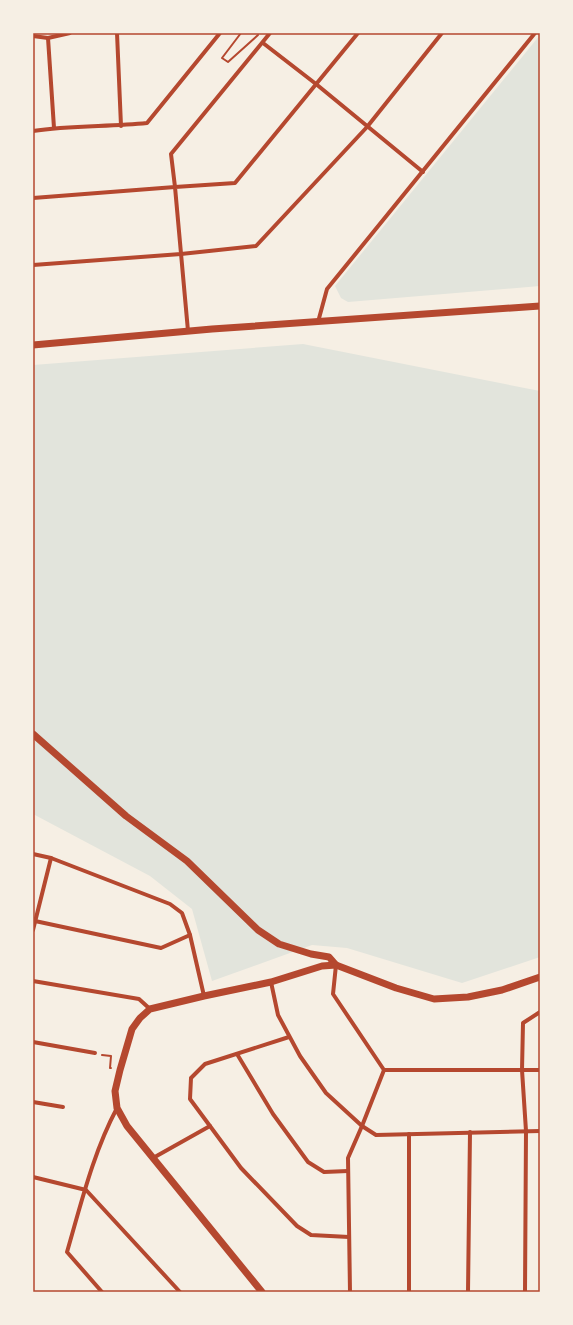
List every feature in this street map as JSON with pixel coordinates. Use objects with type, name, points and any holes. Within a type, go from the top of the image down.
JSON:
[{"type":"street","points":[[33,36],[48,38],[70,33]]},
{"type":"street","points":[[117,33],[121,126]]},
{"type":"street","points":[[33,131],[54,128],[121,126],[147,123],[220,33]]},
{"type":"street","points":[[188,332],[171,154],[270,33]]},
{"type":"street","points":[[33,198],[235,183],[358,33]]},
{"type":"street","points":[[33,265],[181,254],[256,246],[366,127],[442,33]]},
{"type":"street","points":[[318,322],[327,289],[535,33]]},
{"type":"street","points":[[48,38],[54,128]]},
{"type":"street","points":[[263,43],[316,84],[366,127],[423,172]]},
{"type":"street","points":[[33,345],[540,306]]},
{"type":"street","points":[[33,734],[126,816],[187,861],[258,930],[280,944],[311,954],[329,957],[336,965],[333,994],[384,1070]]},
{"type":"street","points":[[33,854],[51,858],[170,904],[182,913],[190,935],[204,996]]},
{"type":"street","points":[[33,930],[51,858]]},
{"type":"street","points":[[35,920],[161,948],[190,935]]},
{"type":"street","points":[[262,1292],[153,1158],[128,1126],[117,1108],[115,1091],[120,1070],[132,1029],[140,1018],[150,1010],[204,996],[271,982],[322,966],[336,965],[396,988],[434,999],[468,998],[502,990],[540,977]]},
{"type":"street","points":[[33,981],[139,999],[150,1010]]},
{"type":"street","points":[[271,982],[278,1015],[300,1056],[326,1093],[362,1126],[376,1135],[540,1131]]},
{"type":"street","points":[[526,1292],[526,1131],[522,1070],[523,1023],[540,1012]]},
{"type":"street","points":[[289,1037],[204,1064],[191,1078],[190,1100],[241,1168],[297,1226],[311,1235],[349,1237]]},
{"type":"street","points":[[33,1042],[95,1053]]},
{"type":"street","points":[[237,1054],[273,1114],[308,1162],[324,1172],[348,1171]]},
{"type":"street","points":[[384,1070],[540,1070]]},
{"type":"street","points":[[350,1292],[348,1158],[384,1070]]},
{"type":"street","points":[[33,1102],[63,1107]]},
{"type":"street","points":[[102,1292],[67,1252],[106,1129],[117,1108]]},
{"type":"street","points":[[153,1158],[210,1126]]},
{"type":"street","points":[[468,1292],[470,1132]]},
{"type":"street","points":[[409,1134],[409,1292]]},
{"type":"street","points":[[33,1177],[86,1190],[180,1292]]},
{"type":"path","points":[[240,33],[222,58],[228,62],[260,33]]},
{"type":"path","points":[[95,1053],[111,1056],[110,1068],[120,1070]]},
{"type":"shaded area","points":[[540,35],[540,286],[348,302],[341,298],[335,286]]},
{"type":"shaded area","points":[[303,344],[540,391],[540,957],[462,983],[347,948],[312,945],[212,981],[192,909],[150,876],[33,814],[33,365]]}]
